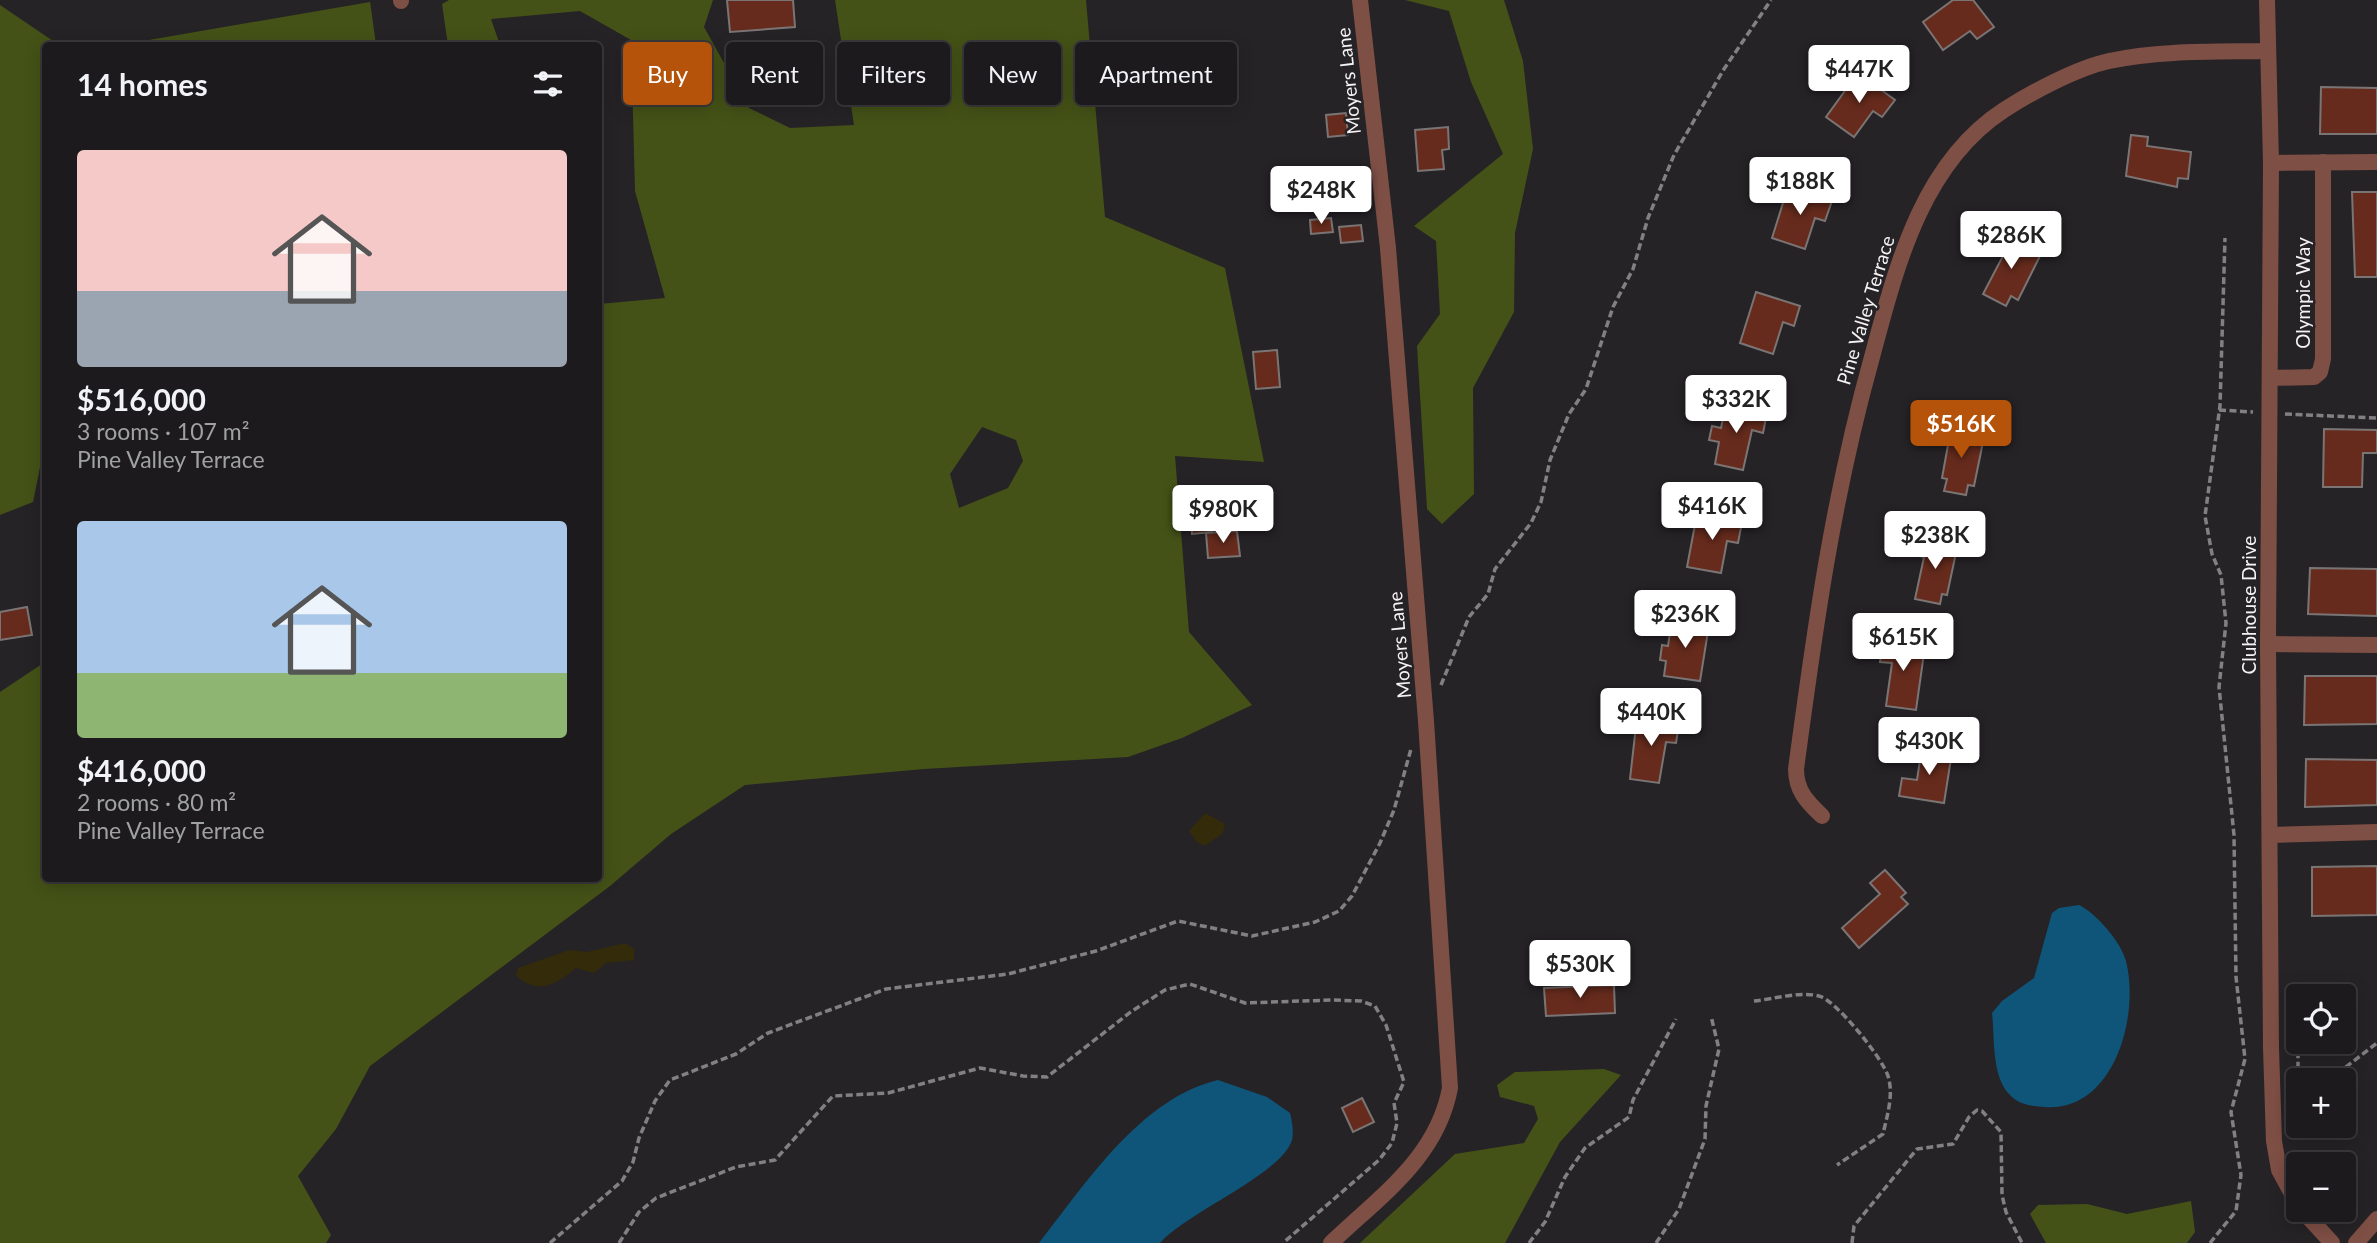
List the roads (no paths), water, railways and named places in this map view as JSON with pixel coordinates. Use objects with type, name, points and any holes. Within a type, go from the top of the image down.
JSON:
[{"type":"street","name":"Moyers Lane","points":[[1331,1243],[1422,1156],[1438,1131],[1450,1088],[1426,720],[1388,248],[1360,0]]},
{"type":"street","name":"Clubhouse Drive","points":[[2267,0],[2271,163],[2268,644],[2274,1141],[2279,1170],[2286,1183]]},
{"type":"street","name":"Pine Valley Terrace","points":[[1822,816],[1807,802],[1796,785],[1796,769],[1822,573],[1849,440],[1885,310],[1908,236],[1935,184],[1964,147],[2002,111],[2049,85],[2108,61],[2167,54],[2268,51]]},
{"type":"street","name":"Olympic Way","points":[[2270,378],[2314,377],[2320,372],[2323,359],[2323,162]]},
{"type":"street","points":[[2271,163],[2377,162]]},
{"type":"street","points":[[2268,644],[2377,645]]},
{"type":"street","points":[[2270,835],[2377,832]]},
{"type":"street","points":[[2356,1243],[2377,1219]]},
{"type":"street","name":"Clubhouse Drive","points":[[2313,1222],[2332,1243]]},
{"type":"water","points":[[2079,905],[2093,914],[2107,929],[2119,945],[2126,961],[2129,1008],[2125,1033],[2105,1078],[2089,1094],[2069,1104],[2045,1107],[2026,1104],[2010,1095],[2000,1078],[1995,1056],[1992,1013],[2002,1001],[2034,978],[2052,913],[2059,908]]},
{"type":"water","points":[[1218,1080],[1267,1097],[1290,1113],[1292,1140],[1285,1153],[1271,1166],[1173,1231],[1160,1243],[1039,1243],[1096,1170],[1140,1124],[1164,1105],[1190,1090]]}]
